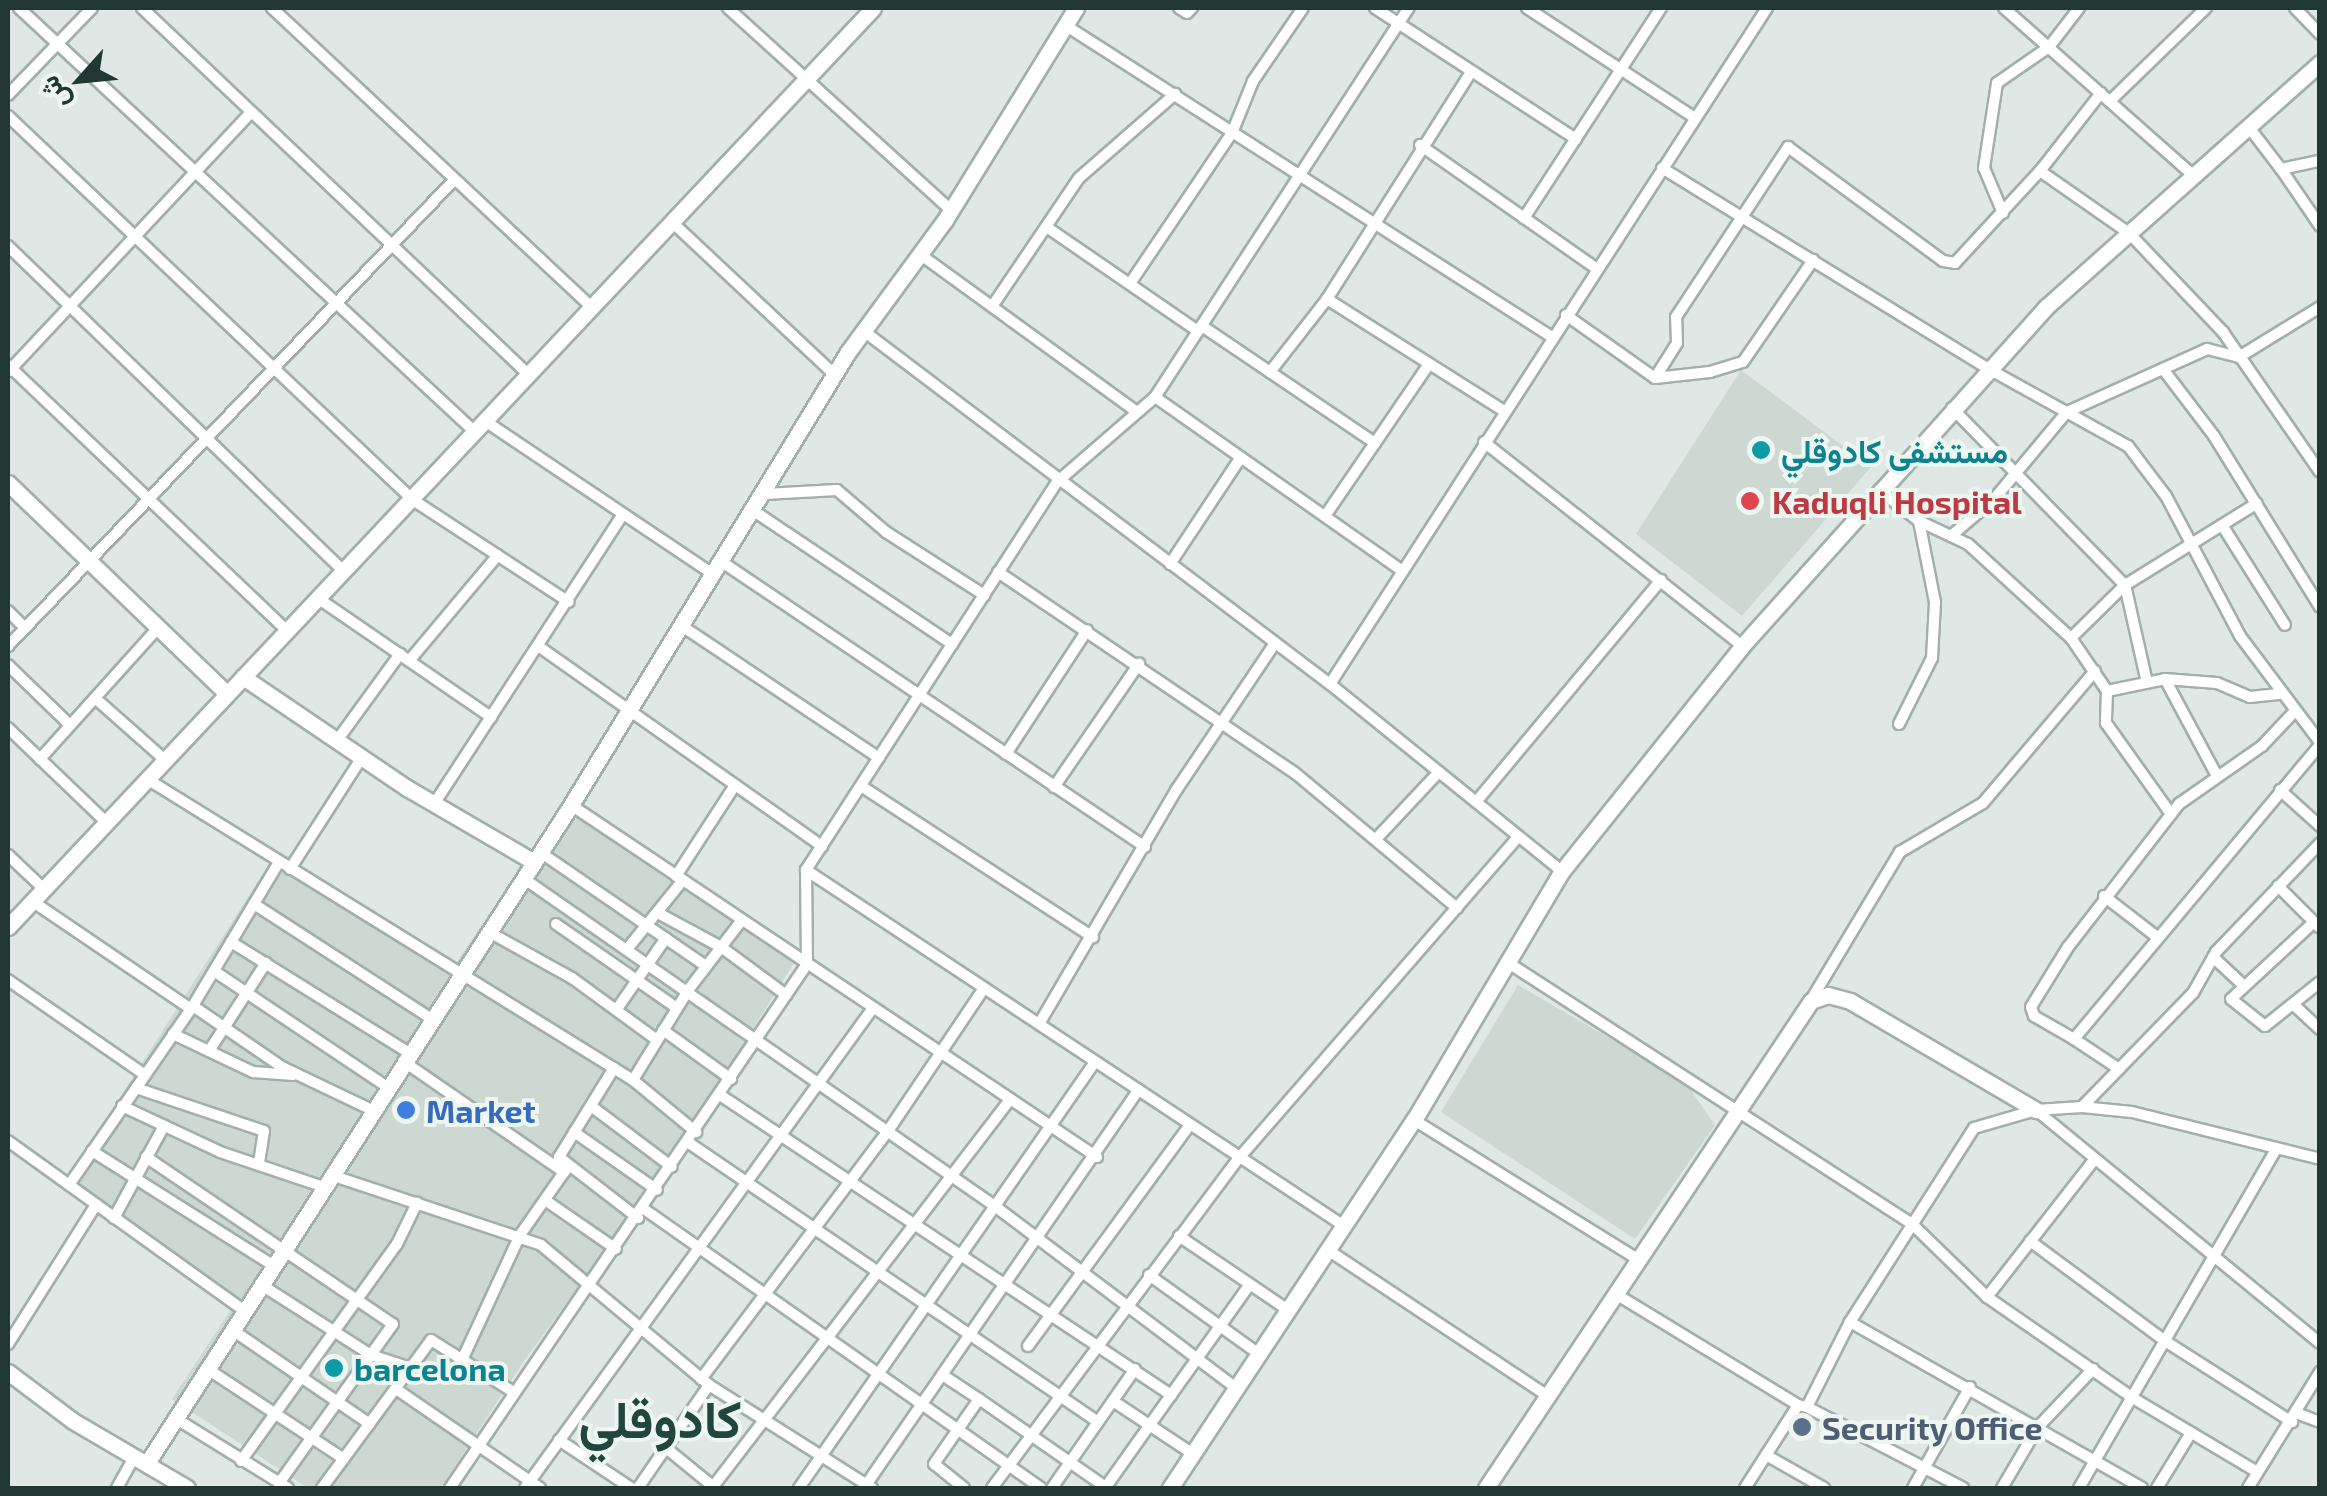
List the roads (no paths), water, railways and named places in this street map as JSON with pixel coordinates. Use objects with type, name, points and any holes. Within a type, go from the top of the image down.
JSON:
[{"type":"street","points":[[18,8],[337,303],[480,427],[718,569],[1145,847]]},
{"type":"street","points":[[8,96],[92,8]]},
{"type":"street","points":[[142,8],[528,374]]},
{"type":"street","points":[[272,8],[591,307]]},
{"type":"street","points":[[728,8],[951,210]]},
{"type":"street","points":[[8,927],[874,8]]},
{"type":"street","points":[[117,1488],[175,1418],[370,1109],[461,978],[765,494],[835,375],[951,210],[1076,8]]},
{"type":"street","points":[[1180,8],[1187,13],[1192,8]]},
{"type":"street","points":[[1131,282],[1232,134],[1253,81],[1303,8]]},
{"type":"street","points":[[1375,8],[1576,139]]},
{"type":"street","points":[[450,1488],[512,1391],[616,1250],[807,964],[806,870],[1056,482],[1156,397],[1408,8]]},
{"type":"street","points":[[1527,8],[1695,118]]},
{"type":"street","points":[[1524,218],[1661,8]]},
{"type":"street","points":[[1330,684],[1767,8]]},
{"type":"street","points":[[2004,8],[2193,176]]},
{"type":"street","points":[[2003,213],[1984,168],[1996,83],[2049,47],[2080,8]]},
{"type":"street","points":[[1656,378],[1677,343],[1676,317],[1788,147],[1943,262],[1955,263],[2105,97],[2206,8]]},
{"type":"street","points":[[2295,8],[2320,34]]},
{"type":"street","points":[[1065,25],[1176,94],[1373,227],[1552,338]]},
{"type":"street","points":[[1174,1487],[1414,1120],[1562,872],[1742,646],[1988,368],[2129,233],[2320,63]]},
{"type":"street","points":[[1270,372],[1328,299],[1420,146],[1472,72]]},
{"type":"street","points":[[993,305],[1079,178],[1176,94]]},
{"type":"street","points":[[251,112],[9,368],[287,631]]},
{"type":"street","points":[[8,116],[132,238],[413,500],[569,602]]},
{"type":"street","points":[[2248,126],[2320,226]]},
{"type":"street","points":[[1420,146],[1597,268]]},
{"type":"street","points":[[2281,170],[2320,161]]},
{"type":"street","points":[[1662,168],[1988,368],[2128,446],[2166,496],[2186,544],[2281,694],[2320,744],[2157,937],[2153,951],[2074,1039]]},
{"type":"street","points":[[2040,171],[2129,233],[2239,357],[2320,472]]},
{"type":"street","points":[[8,646],[455,179]]},
{"type":"street","points":[[672,222],[835,375]]},
{"type":"street","points":[[1048,228],[1375,443]]},
{"type":"street","points":[[8,246],[344,572]]},
{"type":"street","points":[[921,255],[1137,412]]},
{"type":"street","points":[[1566,315],[1656,378],[1743,362],[1813,260]]},
{"type":"street","points":[[1328,299],[1504,411]]},
{"type":"street","points":[[1951,536],[2015,475],[2067,412],[2166,373],[2207,349],[2239,357],[2320,307]]},
{"type":"street","points":[[865,332],[1056,482],[1330,684],[1562,872]]},
{"type":"street","points":[[1325,516],[1429,364]]},
{"type":"street","points":[[2166,373],[2257,503],[2320,607]]},
{"type":"street","points":[[1156,397],[1401,570]]},
{"type":"street","points":[[1951,407],[2126,585],[2147,683]]},
{"type":"street","points":[[1484,442],[1742,646]]},
{"type":"street","points":[[1170,564],[1241,457]]},
{"type":"street","points":[[8,483],[226,693]]},
{"type":"street","points":[[1878,489],[1920,521],[1951,536],[2071,638],[2107,691],[2106,723],[2171,814]]},
{"type":"street","points":[[765,494],[836,490],[886,532],[984,595]]},
{"type":"street","points":[[2071,638],[2126,585],[2257,503]]},
{"type":"street","points":[[754,511],[952,644]]},
{"type":"street","points":[[434,804],[540,648],[624,514]]},
{"type":"street","points":[[1898,724],[1932,658],[1935,602],[1920,521]]},
{"type":"street","points":[[2222,525],[2285,625]]},
{"type":"street","points":[[336,742],[498,555]]},
{"type":"street","points":[[998,572],[1222,723],[1376,840],[1456,908]]},
{"type":"street","points":[[1476,802],[1661,580]]},
{"type":"street","points":[[319,598],[491,717]]},
{"type":"street","points":[[8,611],[25,628]]},
{"type":"street","points":[[682,626],[879,758]]},
{"type":"street","points":[[40,759],[158,628]]},
{"type":"street","points":[[1006,754],[1087,630]]},
{"type":"street","points":[[1038,1024],[1222,723],[1276,643]]},
{"type":"street","points":[[540,648],[822,846]]},
{"type":"street","points":[[1054,786],[1139,664]]},
{"type":"street","points":[[8,665],[70,725]]},
{"type":"street","points":[[1486,1488],[1811,1001],[1900,852],[1982,803],[2095,671]]},
{"type":"street","points":[[243,676],[362,759],[434,804],[537,857],[706,966]]},
{"type":"street","points":[[2107,691],[2166,679],[2218,683],[2250,697],[2281,694]]},
{"type":"street","points":[[2166,679],[2217,776]]},
{"type":"street","points":[[95,698],[164,759]]},
{"type":"street","points":[[2119,1069],[2039,1020],[2031,1008],[2104,896],[2171,814],[2262,746],[2295,712]]},
{"type":"street","points":[[8,728],[107,823]]},
{"type":"street","points":[[69,1186],[192,1008],[254,904],[362,759]]},
{"type":"street","points":[[1376,840],[1439,772]]},
{"type":"street","points":[[147,778],[461,978],[633,1080],[696,1132]]},
{"type":"street","points":[[628,948],[658,913],[735,785]]},
{"type":"street","points":[[861,786],[1092,937]]},
{"type":"street","points":[[2280,790],[2320,826]]},
{"type":"street","points":[[571,805],[1097,1157]]},
{"type":"street","points":[[992,1488],[1239,1158],[1518,838]]},
{"type":"street","points":[[2082,1107],[2192,994],[2213,957],[2320,844]]},
{"type":"street","points":[[8,855],[38,895],[192,1008],[300,1075],[370,1109]]},
{"type":"street","points":[[806,870],[1344,1226]]},
{"type":"street","points":[[523,878],[689,988],[996,1207],[1236,1388]]},
{"type":"street","points":[[2278,886],[2316,925],[2231,999],[2259,1026],[2294,1006],[2320,982]]},
{"type":"street","points":[[2104,896],[2157,937]]},
{"type":"street","points":[[254,904],[432,1020]]},
{"type":"street","points":[[658,913],[721,947],[786,995]]},
{"type":"street","points":[[633,1080],[689,988],[742,920]]},
{"type":"street","points":[[556,924],[676,1008]]},
{"type":"street","points":[[489,932],[731,1078]]},
{"type":"street","points":[[617,1009],[666,938]]},
{"type":"street","points":[[232,942],[566,1168],[703,1251],[1040,1488]]},
{"type":"street","points":[[2213,957],[2244,986]]},
{"type":"street","points":[[1507,962],[1738,1106],[1912,1224],[1987,1297],[2133,1398],[2257,1472]]},
{"type":"street","points":[[209,1051],[266,963]]},
{"type":"street","points":[[214,971],[386,1086]]},
{"type":"street","points":[[8,980],[145,1074]]},
{"type":"street","points":[[559,1440],[634,1488],[666,1448],[705,1382],[813,1228],[942,1054],[984,988]]},
{"type":"street","points":[[1811,1001],[1828,995],[1850,1001],[2036,1110],[2320,1343]]},
{"type":"street","points":[[2294,1006],[2320,1029]]},
{"type":"street","points":[[396,1389],[532,1486],[559,1440],[703,1251],[873,1008]]},
{"type":"street","points":[[173,1034],[252,1072],[300,1075]]},
{"type":"street","points":[[799,1488],[824,1458],[1096,1062]]},
{"type":"street","points":[[566,1168],[559,1157],[614,1068]]},
{"type":"street","points":[[136,1088],[264,1131],[258,1164]]},
{"type":"street","points":[[122,1106],[258,1164],[417,1203],[520,1235],[591,1286],[642,1333],[705,1382],[869,1487],[1097,1157],[1138,1090]]},
{"type":"street","points":[[720,1095],[1171,1395]]},
{"type":"street","points":[[666,1448],[714,1488],[826,1338],[954,1180],[1010,1099]]},
{"type":"street","points":[[591,1106],[672,1167]]},
{"type":"street","points":[[1745,1488],[1802,1406],[1850,1322],[1974,1128],[2036,1110],[2082,1107],[2320,1158]]},
{"type":"street","points":[[1414,1120],[1639,1260]]},
{"type":"street","points":[[1028,1346],[1190,1124]]},
{"type":"street","points":[[114,1218],[164,1126]]},
{"type":"street","points":[[574,1132],[657,1190]]},
{"type":"street","points":[[8,1140],[243,1310]]},
{"type":"street","points":[[688,1143],[1098,1422]]},
{"type":"street","points":[[2080,1488],[2277,1148]]},
{"type":"street","points":[[92,1150],[272,1265]]},
{"type":"street","points":[[146,1158],[356,1295],[393,1324],[311,1438],[283,1486],[175,1418]]},
{"type":"street","points":[[1987,1297],[2095,1160]]},
{"type":"street","points":[[462,1360],[520,1235],[566,1168]]},
{"type":"street","points":[[546,1200],[616,1250]]},
{"type":"street","points":[[241,1461],[303,1378],[356,1295],[397,1244],[417,1203]]},
{"type":"street","points":[[8,1344],[96,1205]]},
{"type":"street","points":[[1179,1236],[1288,1310]]},
{"type":"street","points":[[2030,1241],[2165,1342],[2295,1418],[2320,1422]]},
{"type":"street","points":[[1328,1250],[1548,1396]]},
{"type":"street","points":[[1149,1275],[1259,1354]]},
{"type":"street","points":[[260,1284],[371,1354],[411,1368]]},
{"type":"street","points":[[944,1376],[1106,1488],[1249,1285]]},
{"type":"street","points":[[1616,1294],[1802,1406],[1963,1488]]},
{"type":"street","points":[[1850,1322],[2142,1488]]},
{"type":"street","points":[[231,1329],[370,1424]]},
{"type":"street","points":[[322,1488],[431,1340],[512,1391]]},
{"type":"street","points":[[206,1368],[344,1459]]},
{"type":"street","points":[[1052,1488],[1136,1369]]},
{"type":"street","points":[[2002,1488],[2038,1427],[2093,1369]]},
{"type":"street","points":[[8,1372],[72,1421],[188,1488]]},
{"type":"street","points":[[2248,1488],[2295,1418],[2320,1372]]},
{"type":"street","points":[[1913,1488],[1970,1387]]},
{"type":"street","points":[[964,1488],[934,1464],[979,1400]]},
{"type":"street","points":[[1113,1401],[1193,1454]]},
{"type":"street","points":[[2157,1488],[2191,1432]]},
{"type":"street","points":[[1766,1455],[1824,1488]]},
{"type":"place","name":"مستشفى كادوقلي","points":[[1761,450]]},
{"type":"place","name":"Kaduqli Hospital","points":[[1750,501]]},
{"type":"place","name":"Market","points":[[406,1110]]},
{"type":"place","name":"barcelona","points":[[334,1368]]},
{"type":"place","name":"Security Office","points":[[1802,1427]]},
{"type":"district","name":"كادوقلي","points":[[660,1418]]}]
